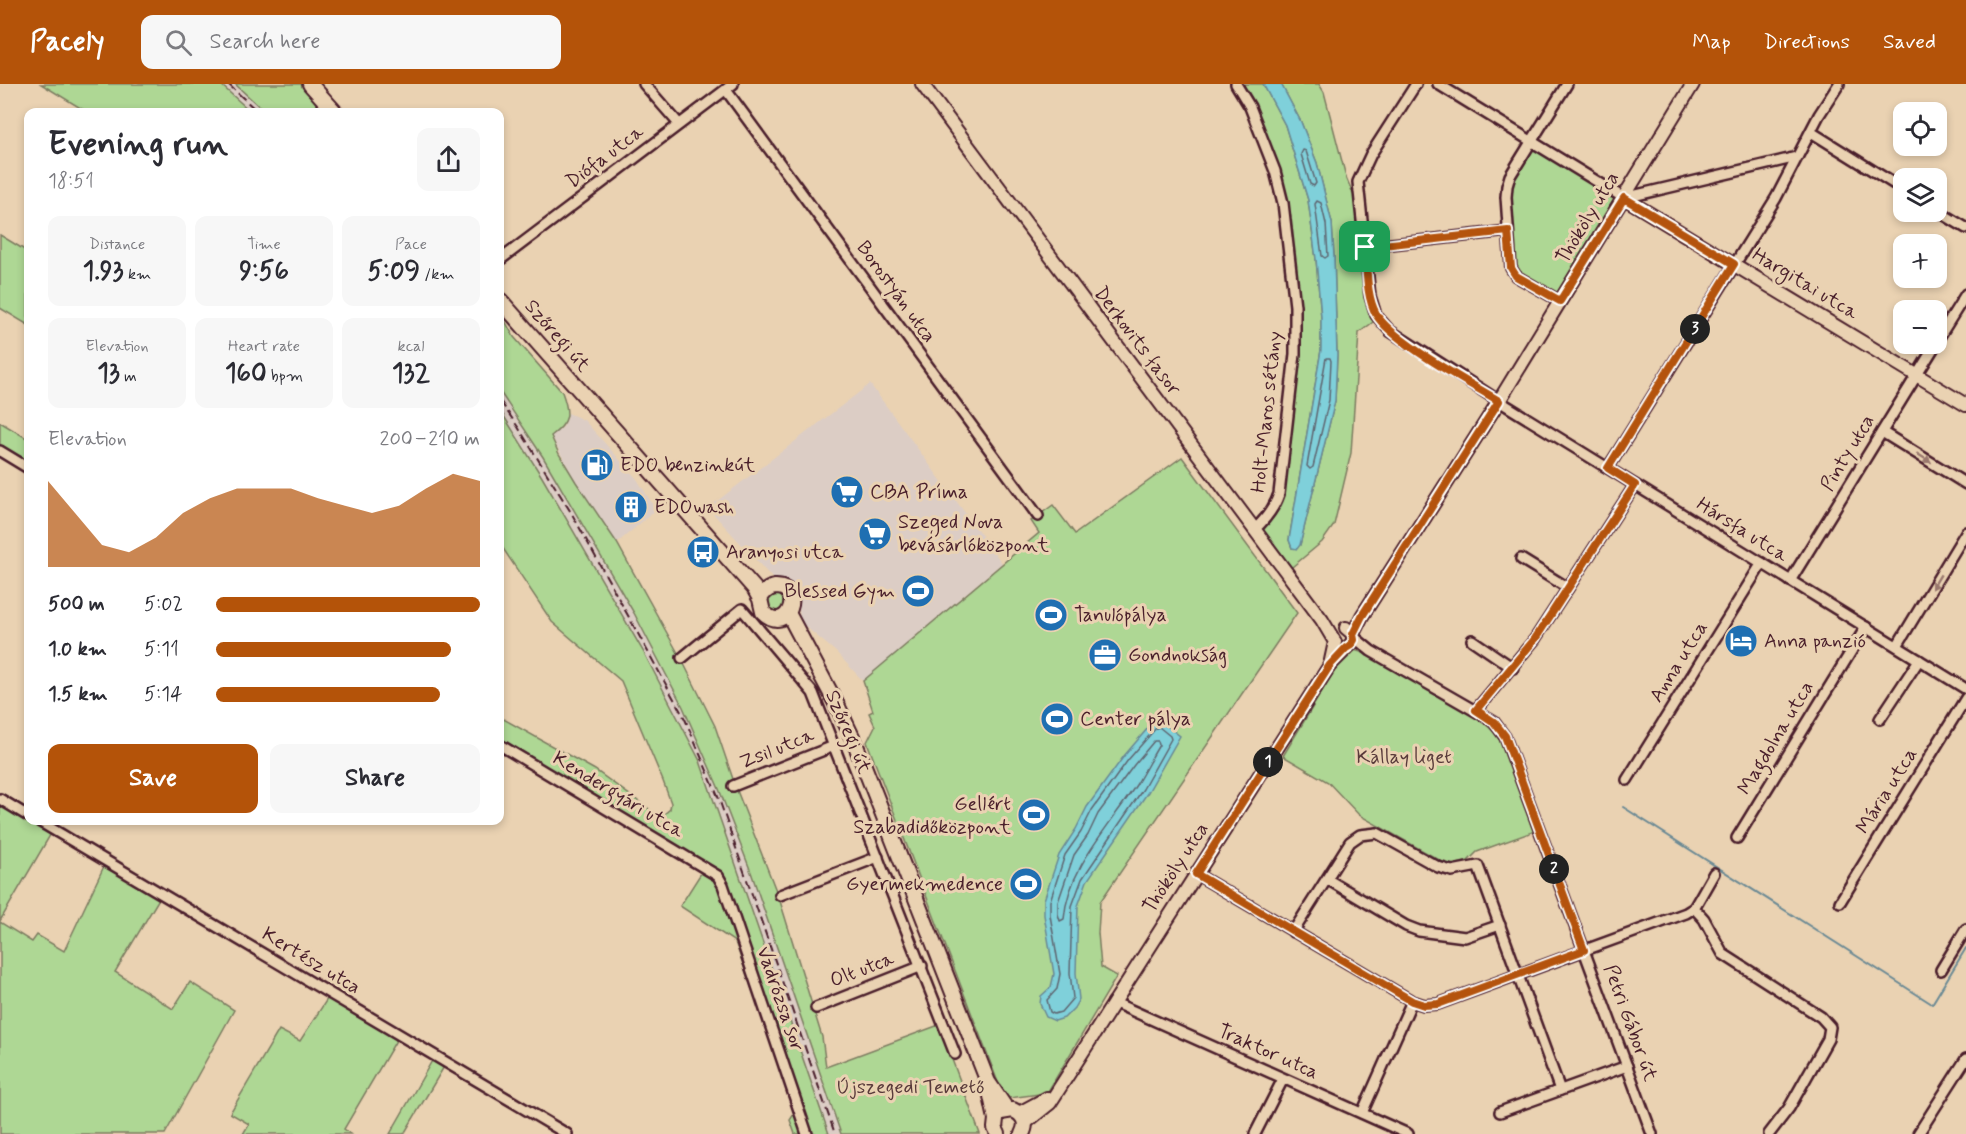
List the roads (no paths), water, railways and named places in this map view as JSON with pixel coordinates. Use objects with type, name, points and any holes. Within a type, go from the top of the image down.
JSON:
[{"type":"main road","points":[[310,84],[331,108]]},
{"type":"main road","name":"Szőregi út","points":[[504,305],[728,560],[754,588],[763,612],[770,618],[784,616],[792,604],[789,594],[781,588],[770,588],[728,560]]},
{"type":"main road","points":[[760,599],[762,594],[770,588]]},
{"type":"main road","name":"Szőregi út","points":[[784,616],[838,707],[855,744],[988,1082],[1014,1120],[995,1128],[998,1134]]},
{"type":"street","points":[[644,84],[679,124]]},
{"type":"street","name":"Derkovits fasor","points":[[922,84],[1322,620],[1345,638]]},
{"type":"street","name":"Holt-Maros sétány","points":[[1236,84],[1250,107],[1275,171],[1283,203],[1294,306],[1295,354],[1279,494],[1275,507],[1254,530]]},
{"type":"street","name":"Hársfa utca","points":[[1416,84],[1371,154],[1358,182],[1373,306],[1382,322],[1401,340],[1966,689]]},
{"type":"street","points":[[1438,84],[1624,198],[1797,157]]},
{"type":"street","points":[[1560,301],[1516,276],[1511,268],[1507,186],[1510,176],[1567,84]]},
{"type":"street","name":"Thököly utca","points":[[1014,1120],[1050,1103],[1345,638],[1362,616],[1499,401],[1693,84]]},
{"type":"street","points":[[1608,468],[1776,198],[1839,84]]},
{"type":"street","name":"Diófa utca","points":[[504,257],[729,87]]},
{"type":"street","name":"Borostyán utca","points":[[729,87],[1038,516]]},
{"type":"street","points":[[1811,132],[1893,183]]},
{"type":"street","name":"Hargitai utca","points":[[1624,198],[1966,405]]},
{"type":"street","points":[[1947,217],[1966,228]]},
{"type":"street","points":[[1365,247],[1508,231]]},
{"type":"street","name":"Pinty utca","points":[[1947,325],[1966,294]]},
{"type":"street","name":"Pinty utca","points":[[1791,580],[1929,354]]},
{"type":"street","points":[[1882,432],[1966,484]]},
{"type":"street","points":[[0,451],[24,466]]},
{"type":"street","points":[[1476,710],[1535,639],[1635,485]]},
{"type":"street","points":[[1897,646],[1966,532]]},
{"type":"street","points":[[1521,559],[1568,588]]},
{"type":"street","name":"Anna utca","points":[[1627,780],[1762,563]]},
{"type":"street","name":"Szőregi út","points":[[682,658],[742,609],[813,693],[955,1054]]},
{"type":"street","name":"Magdolna utca","points":[[1737,838],[1866,627]]},
{"type":"street","name":"Petri Gábor út","points":[[1345,638],[1476,710],[1494,722],[1505,736],[1652,1134]]},
{"type":"street","points":[[1472,640],[1513,668]]},
{"type":"street","points":[[1880,719],[1919,660]]},
{"type":"street","name":"Mária utca","points":[[1840,902],[1966,698]]},
{"type":"street","name":"Zsil utca","points":[[733,786],[834,746]]},
{"type":"street","name":"Kendergyári utca","points":[[504,747],[718,876]]},
{"type":"street","points":[[0,799],[24,814]]},
{"type":"street","name":"Kertész utca","points":[[45,825],[567,1134]]},
{"type":"street","points":[[1293,932],[1350,842],[1360,835],[1369,832],[1377,833],[1438,867],[1452,872],[1478,866],[1560,1090]]},
{"type":"street","points":[[780,895],[878,856]]},
{"type":"street","points":[[1196,874],[1412,1001],[1424,1005],[1438,1004],[1694,908],[1714,873]]},
{"type":"street","name":"Vadrózsa sor","points":[[718,876],[807,1134]]},
{"type":"street","points":[[1327,879],[1406,926],[1419,931],[1465,937],[1500,925]]},
{"type":"street","points":[[1694,908],[1704,919],[1723,954],[1821,1017],[1830,1027],[1828,1039],[1789,1108],[1769,1134]]},
{"type":"street","points":[[1941,970],[1966,928]]},
{"type":"street","name":"Olt utca","points":[[816,1008],[921,966]]},
{"type":"street","points":[[1362,1113],[1412,1001]]},
{"type":"street","name":"Traktor utca","points":[[1113,1002],[1408,1134]]},
{"type":"street","points":[[1918,1134],[1966,1059]]},
{"type":"street","points":[[1500,1112],[1627,1066]]},
{"type":"street","points":[[1255,1134],[1283,1079]]},
{"type":"water","points":[[1263,84],[1281,84],[1301,122],[1317,163],[1332,223],[1337,355],[1335,401],[1300,545],[1297,549],[1292,548],[1289,540],[1321,350],[1321,317],[1308,200],[1285,125]]},
{"type":"water","points":[[1159,720],[1180,736],[1148,792],[1087,881],[1078,906],[1076,973],[1079,999],[1064,1018],[1055,1021],[1046,1017],[1040,1004],[1041,996],[1051,987],[1054,974],[1044,915],[1044,900],[1059,855],[1087,807],[1124,756],[1154,721]]},
{"type":"waterway","points":[[1623,807],[1932,1004],[1966,948]]},
{"type":"railway","points":[[228,84],[254,108]]},
{"type":"railway","points":[[504,407],[572,514],[685,719],[719,799],[835,1134]]},
{"type":"place","name":"EDO benzinkút","points":[[597,465]]},
{"type":"place","name":"CBA Príma","points":[[847,492]]},
{"type":"place","name":"EDOwash","points":[[631,507]]},
{"type":"place","name":"Szeged Nova bevásárlóközpont","points":[[875,534]]},
{"type":"place","name":"Aranyosi utca","points":[[703,552]]},
{"type":"place","name":"Blessed Gym","points":[[918,591]]},
{"type":"place","name":"Tanulópálya","points":[[1051,615]]},
{"type":"place","name":"Anna panzió","points":[[1741,641]]},
{"type":"place","name":"Gondnokság","points":[[1105,655]]},
{"type":"place","name":"Center pálya","points":[[1057,719]]},
{"type":"place","name":"Gellért Szabadidőközpont","points":[[1034,815]]},
{"type":"place","name":"Gyermekmedence","points":[[1026,884]]},
{"type":"park label","name":"Kállay liget","points":[[1404,757]]},
{"type":"park label","name":"Újszegedi Temető","points":[[910,1087]]}]
